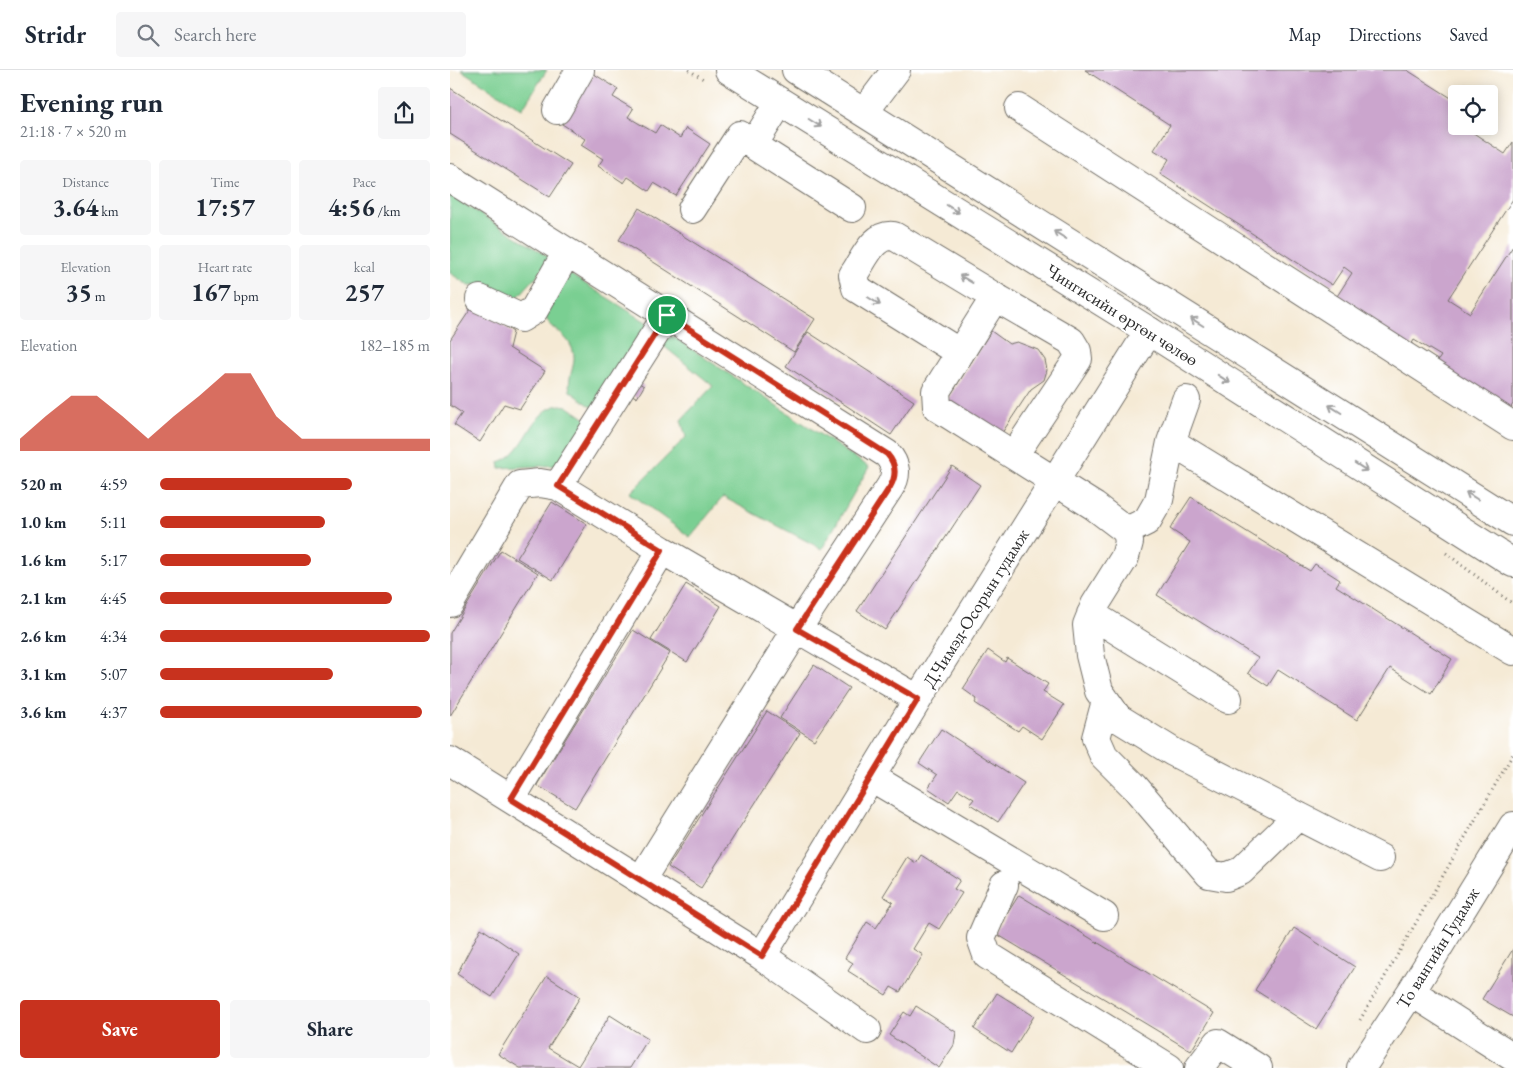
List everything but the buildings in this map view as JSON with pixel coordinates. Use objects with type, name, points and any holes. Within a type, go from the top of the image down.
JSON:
[{"type":"main road","points":[[557,110],[580,70]]},
{"type":"main road","name":"Чингисийн өргөн чөлөө","points":[[729,70],[1149,331],[1513,563]]},
{"type":"main road","name":"Чингисийн өргөн чөлөө","points":[[796,70],[865,111],[1513,522]]},
{"type":"main road","points":[[865,111],[896,70]]},
{"type":"main road","points":[[753,145],[780,102]]},
{"type":"main road","points":[[1019,108],[1513,426]]},
{"type":"main road","points":[[692,209],[740,135],[852,208]]},
{"type":"main road","points":[[450,178],[887,454],[893,462],[895,472],[893,482],[797,629],[641,880]]},
{"type":"main road","points":[[960,353],[856,288],[854,276],[877,239],[884,234],[894,236],[1071,341],[1077,351],[1078,359],[1014,455]]},
{"type":"main road","points":[[480,299],[521,318],[527,315],[534,310],[567,252]]},
{"type":"main road","points":[[995,297],[936,390],[937,408],[1056,481],[1127,531],[1129,542],[1125,557],[1087,624],[1090,656],[1099,691],[1118,718],[1174,752],[1380,858]]},
{"type":"main road","points":[[558,486],[667,315]]},
{"type":"main road","name":"Д.Чимэд-Осорын гудамж","points":[[762,956],[918,699],[1149,331]]},
{"type":"main road","points":[[1127,531],[1147,520],[1159,500],[1171,442],[1186,400]]},
{"type":"main road","points":[[1171,442],[1513,651]]},
{"type":"main road","points":[[450,603],[520,484],[540,483],[558,486],[662,550],[918,699]]},
{"type":"main road","points":[[511,799],[662,550]]},
{"type":"main road","points":[[1091,614],[1228,699]]},
{"type":"main road","points":[[1106,700],[1096,738],[1104,756],[1134,786],[1210,874],[1226,877],[1241,871],[1298,816]]},
{"type":"main road","points":[[450,761],[762,956],[867,1030]]},
{"type":"main road","points":[[871,777],[1104,916]]},
{"type":"main road","name":"То вангийн Гудамж","points":[[1361,1068],[1411,992],[1513,826]]},
{"type":"main road","points":[[1004,885],[981,938],[987,955],[1168,1068]]},
{"type":"main road","points":[[1411,992],[1513,1057]]},
{"type":"main road","points":[[1199,1068],[1218,1043],[1258,1068]]},
{"type":"path","points":[[1356,1026],[1513,754]]},
{"type":"green space","points":[[461,70],[547,70],[522,109]]},
{"type":"green space","points":[[450,195],[552,259],[517,298],[500,298],[476,285],[468,285],[450,273]]},
{"type":"green space","points":[[568,273],[651,325],[597,411],[570,391],[569,385],[574,359],[572,348],[566,338],[550,324],[544,314]]},
{"type":"green space","points":[[672,336],[869,467],[822,549],[723,497],[690,537],[630,493],[686,437],[681,420],[713,386],[660,343]]},
{"type":"green space","points":[[560,405],[567,406],[590,422],[563,465],[500,468],[499,462],[517,450],[542,414],[550,408]]},
{"type":"route","points":[[667,315],[887,454],[895,467],[895,478],[890,487],[797,629],[918,699],[762,956],[511,799],[662,550],[558,486],[667,315]]}]
